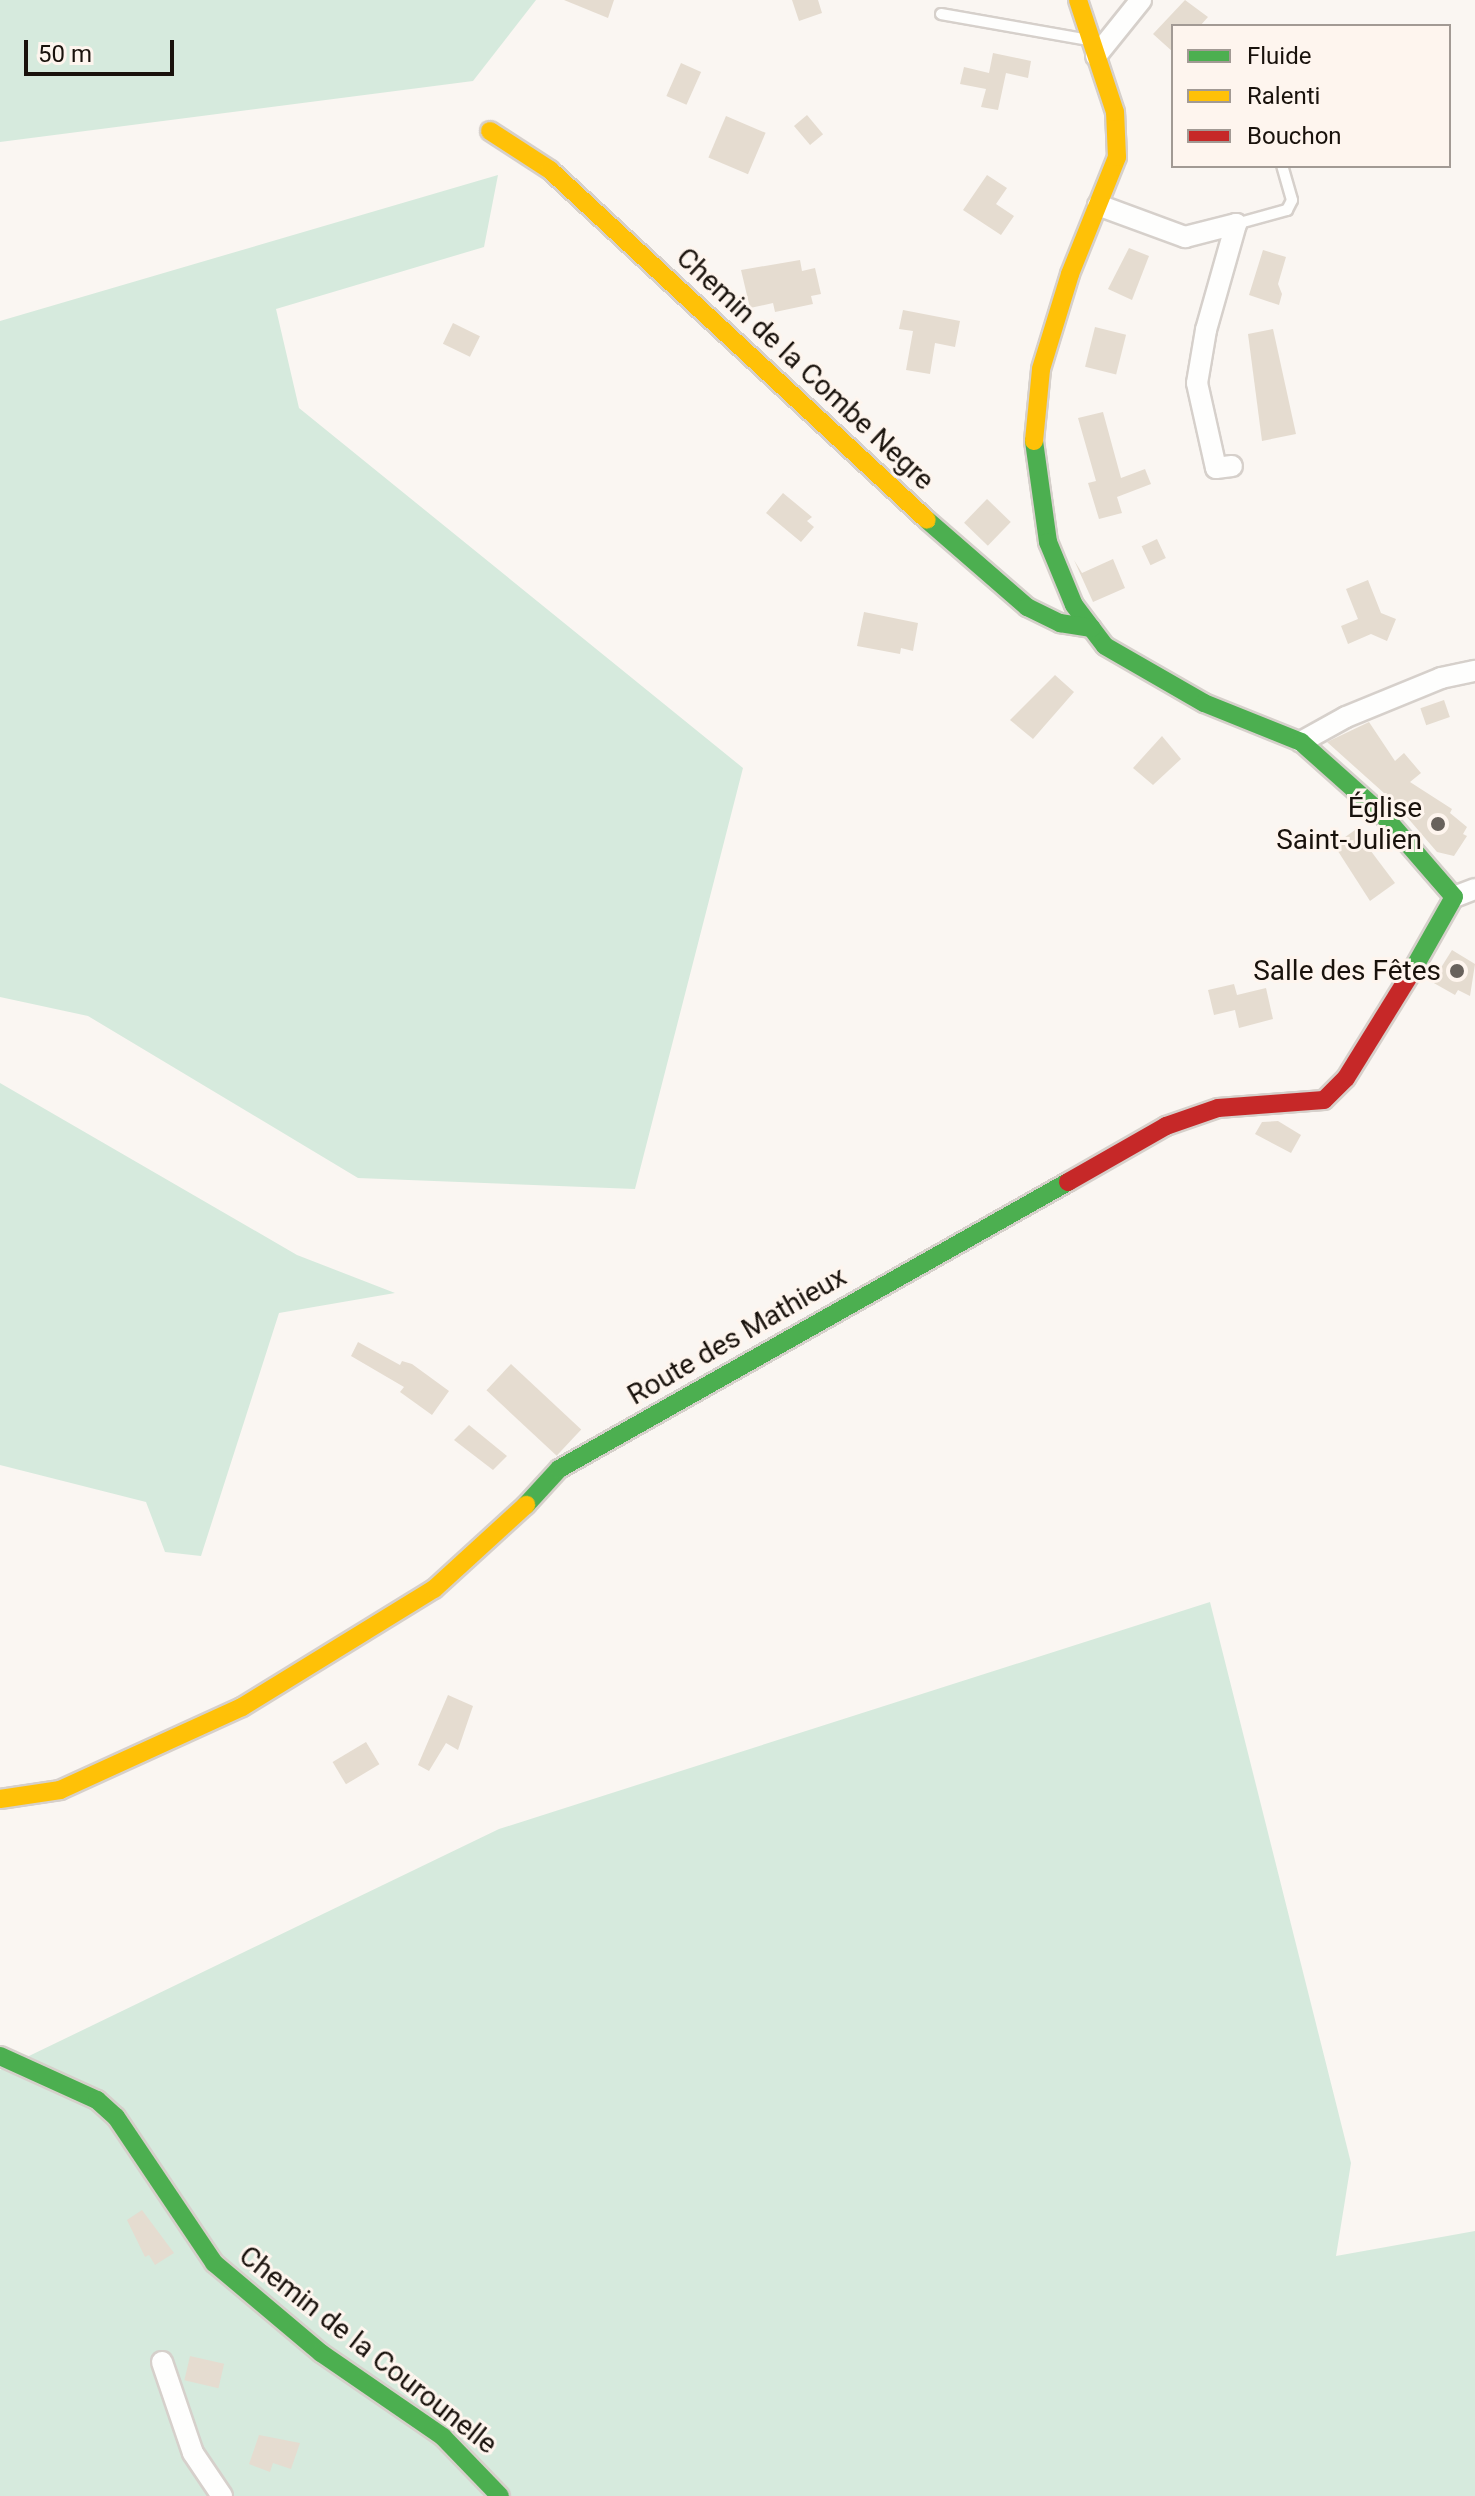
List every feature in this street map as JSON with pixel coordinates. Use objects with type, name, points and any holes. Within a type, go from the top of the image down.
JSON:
[{"type":"street","points":[[1078,0],[1115,112],[1117,157],[1041,369],[1033,456],[1048,542],[1074,605],[1105,646],[1204,703],[1301,742],[1383,815],[1454,897],[1475,889]]},
{"type":"street","points":[[1093,48],[1141,0]]},
{"type":"street","name":"Chemin de la Combe Negre","points":[[490,131],[550,170],[834,438],[1027,607],[1060,623],[1092,628]]},
{"type":"street","points":[[1098,205],[1185,237],[1236,224]]},
{"type":"street","points":[[1232,466],[1216,468],[1197,383],[1206,330],[1236,224]]},
{"type":"street","points":[[1301,742],[1346,717],[1441,678],[1475,671]]},
{"type":"street","name":"Route des Mathieux","points":[[0,1799],[60,1790],[242,1707],[434,1589],[511,1521],[559,1469],[1166,1126],[1218,1108],[1324,1100],[1361,1053],[1454,897]]},
{"type":"street","name":"Chemin de la Courounelle","points":[[0,2056],[97,2100],[116,2117],[214,2263],[321,2353],[443,2437],[500,2496]]},
{"type":"street","points":[[162,2362],[193,2453],[222,2496]]},
{"type":"lane","points":[[941,14],[1093,48]]},
{"type":"lane","points":[[1236,224],[1287,210],[1292,200],[1283,168]]},
{"type":"green space","points":[[0,0],[536,0],[473,81],[0,142]]},
{"type":"green space","points":[[498,175],[484,247],[276,309],[299,408],[743,768],[635,1189],[358,1178],[88,1016],[0,997],[0,321]]},
{"type":"green space","points":[[0,1083],[297,1255],[395,1293],[279,1313],[201,1556],[165,1552],[146,1502],[0,1465]]},
{"type":"green space","points":[[1210,1602],[1351,2163],[1336,2256],[1475,2231],[1475,2496],[0,2496],[0,2070],[499,1829]]},
{"type":"building","points":[[564,0],[614,0],[608,18]]},
{"type":"building","points":[[792,0],[818,0],[822,13],[799,21]]},
{"type":"building","points":[[1185,0],[1208,17],[1202,24],[1171,24],[1171,50],[1153,34]]},
{"type":"building","points":[[993,53],[1031,61],[1028,78],[1006,73],[998,110],[981,107],[986,89],[960,84],[964,67],[989,73]]},
{"type":"building","points":[[681,63],[701,72],[686,105],[666,96]]},
{"type":"building","points":[[807,115],[823,134],[810,145],[794,126]]},
{"type":"building","points":[[726,116],[766,133],[748,174],[708,157]]},
{"type":"building","points":[[987,175],[1007,188],[996,204],[1014,216],[1001,235],[963,210]]},
{"type":"building","points":[[1129,248],[1149,256],[1132,300],[1108,289]]},
{"type":"building","points":[[1263,250],[1286,257],[1278,284],[1282,294],[1279,305],[1249,295]]},
{"type":"building","points":[[800,260],[802,271],[815,268],[821,294],[811,296],[813,304],[775,312],[773,303],[750,308],[741,270]]},
{"type":"building","points":[[903,310],[960,321],[955,347],[935,343],[930,374],[906,370],[913,331],[899,329]]},
{"type":"building","points":[[453,323],[480,336],[470,357],[443,344]]},
{"type":"building","points":[[1095,327],[1126,335],[1116,375],[1085,367]]},
{"type":"building","points":[[1273,329],[1296,434],[1262,441],[1248,334]]},
{"type":"building","points":[[1103,412],[1121,478],[1145,469],[1151,484],[1117,497],[1122,513],[1099,519],[1088,483],[1096,481],[1078,418]]},
{"type":"building","points":[[783,493],[812,517],[807,521],[814,527],[801,542],[766,513]]},
{"type":"building","points":[[987,499],[1011,522],[988,546],[964,523]]},
{"type":"building","points":[[1157,539],[1166,558],[1150,565],[1142,546]]},
{"type":"building","points":[[1113,559],[1125,588],[1093,602],[1074,560],[1082,573]]},
{"type":"building","points":[[1368,580],[1381,613],[1396,619],[1387,641],[1371,634],[1348,644],[1341,626],[1358,619],[1346,589]]},
{"type":"building","points":[[864,612],[918,623],[913,651],[901,648],[900,654],[857,646]]},
{"type":"building","points":[[1055,675],[1074,692],[1033,739],[1010,720]]},
{"type":"building","points":[[1444,700],[1450,717],[1426,725],[1420,708]]},
{"type":"building","points":[[1369,722],[1395,761],[1404,753],[1421,773],[1410,782],[1452,809],[1450,813],[1467,827],[1463,834],[1467,836],[1454,856],[1437,852],[1394,802],[1327,742]]},
{"type":"building","points":[[1162,736],[1181,759],[1153,785],[1133,768]]},
{"type":"building","points":[[1355,830],[1395,883],[1370,901],[1334,845]]},
{"type":"building","name":"Salle des Fêtes","points":[[1452,950],[1475,964],[1470,996],[1458,990],[1455,995],[1432,982]]},
{"type":"building","points":[[1234,984],[1237,995],[1266,988],[1273,1019],[1239,1028],[1235,1010],[1214,1015],[1208,990]]},
{"type":"building","points":[[1278,1121],[1301,1135],[1291,1153],[1255,1134],[1262,1122]]},
{"type":"building","points":[[358,1342],[400,1365],[402,1361],[412,1364],[449,1391],[432,1415],[400,1392],[404,1387],[351,1356]]},
{"type":"building","points":[[511,1364],[581,1429],[557,1456],[486,1390]]},
{"type":"building","points":[[469,1425],[507,1456],[493,1470],[454,1440]]},
{"type":"building","points":[[448,1695],[473,1706],[458,1750],[446,1743],[429,1771],[418,1765]]},
{"type":"building","points":[[366,1742],[379,1764],[346,1784],[333,1762]]},
{"type":"building","points":[[142,2210],[174,2253],[155,2265],[149,2255],[145,2257],[127,2220]]},
{"type":"building","points":[[190,2356],[224,2364],[218,2388],[184,2380]]},
{"type":"building","points":[[259,2435],[300,2443],[291,2469],[273,2463],[270,2472],[249,2464]]},
{"type":"traffic: fast","points":[[1034,441],[1048,542],[1074,605],[1105,646],[1204,703],[1301,742],[1383,815],[1454,897],[1411,973]]},
{"type":"traffic: fast","points":[[927,520],[1027,607],[1060,623],[1092,628]]},
{"type":"traffic: fast","points":[[526,1505],[559,1469],[1068,1182]]},
{"type":"traffic: fast","points":[[0,2056],[97,2100],[116,2117],[214,2263],[321,2353],[443,2437],[500,2496]]},
{"type":"traffic: slow","points":[[1034,441],[1041,369],[1070,274],[1117,157],[1115,112],[1078,0]]},
{"type":"traffic: slow","points":[[490,131],[550,170],[927,520]]},
{"type":"traffic: slow","points":[[0,1799],[60,1790],[242,1707],[434,1589],[526,1505]]},
{"type":"traffic: jam","points":[[1068,1182],[1166,1126],[1218,1108],[1324,1100],[1346,1078],[1411,973]]},
{"type":"place","name":"Église Saint-Julien","points":[[1438,824]]},
{"type":"place","name":"Salle des Fêtes","points":[[1457,971]]}]
